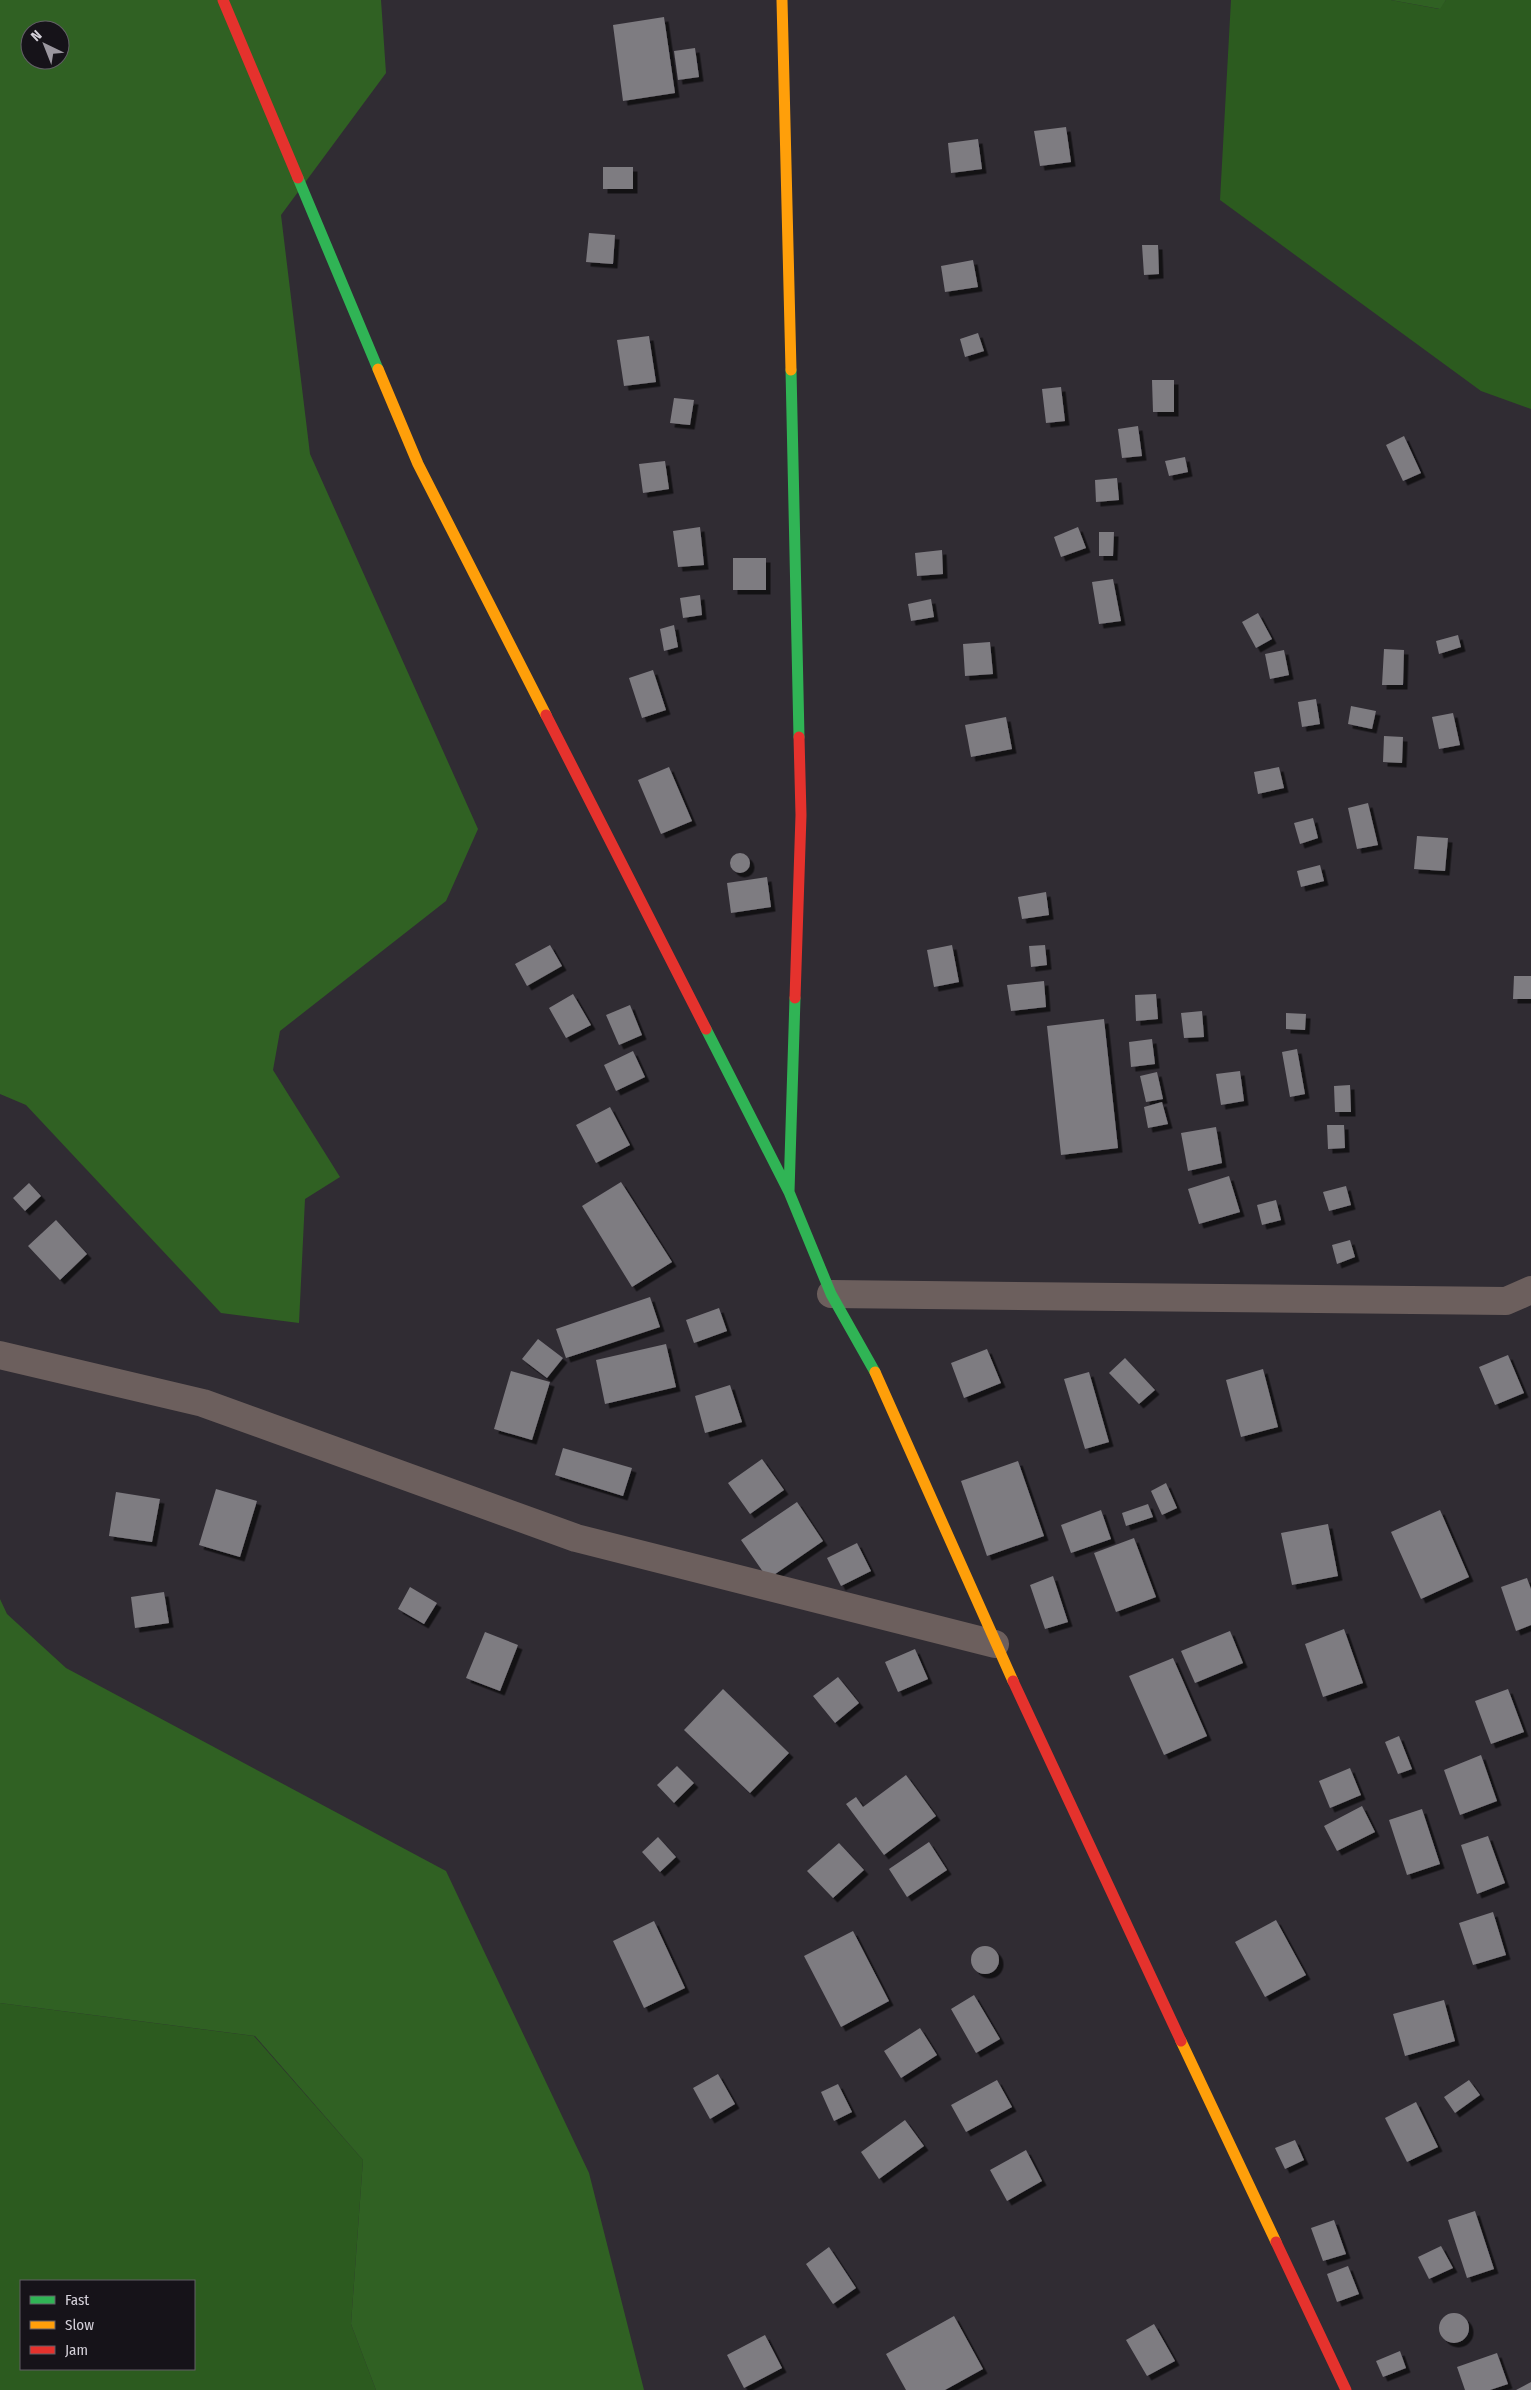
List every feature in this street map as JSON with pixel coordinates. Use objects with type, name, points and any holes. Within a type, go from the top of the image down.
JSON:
[{"type":"main road","points":[[223,0],[418,464],[789,1192],[831,1294],[874,1370],[995,1644],[1151,1980],[1346,2390]]},
{"type":"main road","points":[[782,0],[801,815],[789,1192]]},
{"type":"street","points":[[831,1294],[1506,1301],[1531,1290]]},
{"type":"street","points":[[0,1355],[203,1403],[576,1538],[995,1644]]},
{"type":"green space","points":[[0,0],[381,0],[386,73],[281,215],[310,454],[478,829],[446,901],[280,1031],[273,1070],[340,1177],[305,1199],[299,1323],[221,1313],[26,1105],[0,1094]]},
{"type":"green space","points":[[1231,0],[1391,0],[1439,9],[1446,0],[1531,0],[1531,409],[1481,391],[1220,200]]},
{"type":"green space","points":[[1391,0],[1446,0],[1440,9]]},
{"type":"green space","points":[[0,1599],[7,1614],[66,1668],[446,1871],[589,2173],[644,2390],[376,2390],[351,2324],[363,2160],[255,2036],[0,2003]]},
{"type":"green space","points":[[0,2003],[254,2036],[363,2160],[351,2324],[376,2390],[0,2390]]},
{"type":"building","points":[[664,17],[675,93],[623,101],[613,25]]},
{"type":"building","points":[[695,48],[699,77],[678,80],[674,51]]},
{"type":"building","points":[[1066,127],[1071,162],[1040,166],[1034,131]]},
{"type":"building","points":[[978,139],[982,169],[951,173],[948,143]]},
{"type":"building","points":[[603,167],[633,167],[633,189],[603,189]]},
{"type":"building","points":[[589,233],[615,235],[613,264],[586,262]]},
{"type":"building","points":[[1142,245],[1158,245],[1159,274],[1144,275]]},
{"type":"building","points":[[973,260],[978,287],[945,292],[941,266]]},
{"type":"building","points":[[978,333],[984,351],[965,357],[960,339]]},
{"type":"building","points":[[649,336],[656,382],[624,386],[617,340]]},
{"type":"building","points":[[1152,380],[1174,380],[1174,412],[1153,412]]},
{"type":"building","points":[[1061,387],[1065,421],[1046,423],[1042,389]]},
{"type":"building","points":[[674,398],[694,400],[690,425],[670,423]]},
{"type":"building","points":[[1138,426],[1142,456],[1122,458],[1118,429]]},
{"type":"building","points":[[1404,436],[1421,473],[1403,481],[1386,445]]},
{"type":"building","points":[[1185,457],[1188,472],[1169,476],[1165,461]]},
{"type":"building","points":[[665,461],[669,489],[643,493],[639,464]]},
{"type":"building","points":[[1117,478],[1119,500],[1096,502],[1095,480]]},
{"type":"building","points":[[700,527],[704,565],[678,567],[673,531]]},
{"type":"building","points":[[1078,527],[1086,548],[1061,557],[1054,537]]},
{"type":"building","points":[[1099,532],[1114,532],[1113,556],[1099,556]]},
{"type":"building","points":[[942,550],[943,574],[917,576],[915,553]]},
{"type":"building","points":[[733,558],[766,558],[766,590],[733,590]]},
{"type":"building","points":[[1113,579],[1121,621],[1099,624],[1092,582]]},
{"type":"building","points":[[700,595],[702,615],[683,618],[680,598]]},
{"type":"building","points":[[931,599],[934,617],[911,621],[908,604]]},
{"type":"building","points":[[1258,613],[1272,639],[1256,648],[1242,622]]},
{"type":"building","points":[[674,625],[678,647],[664,651],[660,629]]},
{"type":"building","points":[[1458,635],[1461,647],[1439,654],[1436,641]]},
{"type":"building","points":[[990,642],[993,674],[965,676],[963,644]]},
{"type":"building","points":[[1384,649],[1404,650],[1403,685],[1382,685]]},
{"type":"building","points":[[1284,650],[1289,675],[1270,679],[1265,654]]},
{"type":"building","points":[[653,670],[666,710],[642,718],[629,678]]},
{"type":"building","points":[[1316,699],[1320,724],[1302,727],[1298,702]]},
{"type":"building","points":[[1351,706],[1376,711],[1372,729],[1348,724]]},
{"type":"building","points":[[1453,713],[1460,745],[1439,749],[1432,717]]},
{"type":"building","points":[[1006,717],[1012,749],[971,757],[965,725]]},
{"type":"building","points":[[1384,736],[1403,737],[1402,763],[1383,762]]},
{"type":"building","points":[[669,767],[692,821],[661,834],[638,780]]},
{"type":"building","points":[[1279,767],[1284,788],[1258,794],[1254,772]]},
{"type":"building","points":[[1368,803],[1378,845],[1357,849],[1348,808]]},
{"type":"building","points":[[1313,818],[1318,838],[1300,844],[1294,823]]},
{"type":"building","points":[[1417,836],[1448,838],[1445,871],[1414,869]]},
{"type":"building","points":[[740,853],[747,856],[750,863],[747,870],[740,873],[733,870],[730,863],[733,856]]},
{"type":"building","points":[[1320,865],[1324,881],[1301,887],[1297,871]]},
{"type":"building","points":[[767,877],[771,907],[731,913],[727,883]]},
{"type":"building","points":[[1046,892],[1049,915],[1022,919],[1018,897]]},
{"type":"building","points":[[550,945],[562,966],[527,986],[515,964]]},
{"type":"building","points":[[952,945],[959,982],[934,987],[927,950]]},
{"type":"building","points":[[1045,945],[1047,965],[1031,967],[1029,946]]},
{"type":"building","points":[[1514,976],[1531,976],[1531,999],[1513,999]]},
{"type":"building","points":[[1044,981],[1046,1007],[1011,1011],[1007,985]]},
{"type":"building","points":[[573,994],[591,1025],[566,1038],[549,1008]]},
{"type":"building","points":[[1156,994],[1158,1019],[1136,1021],[1135,995]]},
{"type":"building","points":[[630,1005],[642,1035],[619,1045],[606,1015]]},
{"type":"building","points":[[1202,1011],[1204,1037],[1184,1038],[1181,1013]]},
{"type":"building","points":[[1286,1013],[1306,1014],[1305,1030],[1286,1029]]},
{"type":"building","points":[[1104,1019],[1118,1148],[1061,1155],[1047,1026]]},
{"type":"building","points":[[1152,1039],[1155,1064],[1131,1067],[1129,1042]]},
{"type":"building","points":[[1297,1049],[1305,1094],[1290,1097],[1282,1052]]},
{"type":"building","points":[[633,1051],[645,1077],[616,1091],[604,1065]]},
{"type":"building","points":[[1240,1071],[1244,1101],[1221,1105],[1216,1074]]},
{"type":"building","points":[[1157,1072],[1163,1099],[1146,1102],[1140,1076]]},
{"type":"building","points":[[1350,1085],[1351,1112],[1335,1112],[1334,1086]]},
{"type":"building","points":[[1162,1102],[1168,1124],[1148,1128],[1144,1107]]},
{"type":"building","points":[[610,1107],[630,1145],[596,1163],[576,1125]]},
{"type":"building","points":[[1327,1125],[1344,1125],[1345,1148],[1328,1149]]},
{"type":"building","points":[[1216,1127],[1222,1163],[1188,1171],[1181,1133]]},
{"type":"building","points":[[1229,1176],[1240,1212],[1199,1224],[1188,1189]]},
{"type":"building","points":[[621,1182],[672,1262],[632,1287],[582,1206]]},
{"type":"building","points":[[29,1183],[41,1196],[25,1211],[13,1198]]},
{"type":"building","points":[[1346,1186],[1351,1205],[1329,1211],[1323,1192]]},
{"type":"building","points":[[1276,1200],[1281,1220],[1262,1225],[1257,1205]]},
{"type":"building","points":[[56,1220],[87,1254],[60,1280],[28,1246]]},
{"type":"building","points":[[1350,1240],[1355,1257],[1337,1264],[1332,1245]]},
{"type":"building","points":[[650,1297],[660,1327],[566,1358],[556,1329]]},
{"type":"building","points":[[719,1308],[727,1331],[694,1343],[686,1320]]},
{"type":"building","points":[[538,1339],[563,1358],[547,1378],[522,1359]]},
{"type":"building","points":[[666,1344],[676,1387],[605,1404],[596,1360]]},
{"type":"building","points":[[987,1349],[1001,1383],[964,1398],[951,1363]]},
{"type":"building","points":[[1508,1355],[1524,1393],[1495,1405],[1479,1367]]},
{"type":"building","points":[[1125,1358],[1155,1390],[1139,1404],[1109,1373]]},
{"type":"building","points":[[1263,1369],[1278,1427],[1241,1437],[1226,1380]]},
{"type":"building","points":[[511,1371],[550,1382],[532,1440],[494,1429]]},
{"type":"building","points":[[1089,1372],[1109,1442],[1085,1449],[1064,1379]]},
{"type":"building","points":[[730,1385],[742,1422],[705,1433],[695,1396]]},
{"type":"building","points":[[563,1448],[632,1468],[623,1496],[555,1475]]},
{"type":"building","points":[[762,1459],[784,1490],[750,1514],[728,1483]]},
{"type":"building","points":[[1018,1461],[1044,1536],[987,1556],[961,1481]]},
{"type":"building","points":[[1166,1483],[1177,1508],[1162,1515],[1151,1491]]},
{"type":"building","points":[[216,1489],[257,1501],[240,1557],[199,1545]]},
{"type":"building","points":[[116,1492],[160,1499],[152,1542],[109,1536]]},
{"type":"building","points":[[797,1502],[823,1541],[768,1579],[741,1540]]},
{"type":"building","points":[[1148,1504],[1153,1517],[1126,1526],[1122,1513]]},
{"type":"building","points":[[1101,1510],[1111,1539],[1071,1553],[1061,1525]]},
{"type":"building","points":[[1440,1510],[1469,1577],[1421,1599],[1391,1532]]},
{"type":"building","points":[[1328,1524],[1338,1576],[1292,1585],[1281,1533]]},
{"type":"building","points":[[1134,1538],[1156,1597],[1116,1612],[1094,1553]]},
{"type":"building","points":[[857,1543],[871,1571],[841,1586],[827,1558]]},
{"type":"building","points":[[1053,1576],[1068,1622],[1045,1629],[1030,1585]]},
{"type":"building","points":[[1527,1578],[1531,1589],[1531,1625],[1516,1631],[1501,1587]]},
{"type":"building","points":[[410,1587],[437,1603],[424,1624],[398,1609]]},
{"type":"building","points":[[164,1592],[169,1623],[135,1628],[131,1597]]},
{"type":"building","points":[[1344,1629],[1363,1683],[1323,1697],[1305,1644]]},
{"type":"building","points":[[1230,1631],[1243,1663],[1195,1683],[1181,1651]]},
{"type":"building","points":[[485,1632],[518,1645],[500,1691],[466,1678]]},
{"type":"building","points":[[915,1649],[928,1679],[898,1692],[885,1662]]},
{"type":"building","points":[[1173,1658],[1207,1736],[1164,1755],[1129,1676]]},
{"type":"building","points":[[838,1677],[859,1703],[835,1723],[813,1696]]},
{"type":"building","points":[[723,1689],[789,1753],[750,1793],[684,1730]]},
{"type":"building","points":[[1508,1689],[1524,1732],[1491,1744],[1475,1701]]},
{"type":"building","points":[[1399,1736],[1412,1769],[1398,1774],[1385,1742]]},
{"type":"building","points":[[1481,1755],[1497,1801],[1460,1815],[1444,1770]]},
{"type":"building","points":[[677,1766],[694,1783],[674,1803],[657,1785]]},
{"type":"building","points":[[1350,1768],[1361,1795],[1330,1808],[1319,1781]]},
{"type":"building","points":[[906,1775],[936,1816],[884,1855],[846,1804],[856,1797],[863,1807]]},
{"type":"building","points":[[1362,1806],[1375,1832],[1337,1851],[1324,1826]]},
{"type":"building","points":[[1422,1809],[1440,1864],[1407,1875],[1389,1820]]},
{"type":"building","points":[[1488,1836],[1505,1883],[1477,1894],[1461,1845]]},
{"type":"building","points":[[658,1837],[676,1857],[660,1872],[642,1852]]},
{"type":"building","points":[[929,1842],[947,1870],[907,1897],[889,1869]]},
{"type":"building","points":[[839,1843],[864,1870],[833,1898],[807,1871]]},
{"type":"building","points":[[1493,1912],[1506,1955],[1473,1965],[1459,1923]]},
{"type":"building","points":[[1276,1920],[1306,1975],[1265,1997],[1235,1942]]},
{"type":"building","points":[[654,1921],[685,1988],[644,2008],[613,1941]]},
{"type":"building","points":[[853,1931],[889,2001],[841,2027],[804,1956]]},
{"type":"building","points":[[985,1946],[995,1950],[999,1960],[995,1970],[985,1974],[975,1970],[971,1960],[975,1950]]},
{"type":"building","points":[[974,1995],[1000,2039],[976,2053],[951,2009]]},
{"type":"building","points":[[1444,2000],[1455,2041],[1405,2056],[1393,2014]]},
{"type":"building","points":[[920,2028],[937,2055],[901,2078],[884,2051]]},
{"type":"building","points":[[718,2074],[735,2104],[710,2119],[693,2088]]},
{"type":"building","points":[[997,2080],[1012,2107],[966,2132],[951,2105]]},
{"type":"building","points":[[1469,2080],[1480,2095],[1455,2113],[1444,2097]]},
{"type":"building","points":[[838,2084],[852,2112],[834,2121],[821,2092]]},
{"type":"building","points":[[1416,2102],[1438,2147],[1407,2162],[1385,2118]]},
{"type":"building","points":[[905,2120],[924,2146],[879,2179],[861,2152]]},
{"type":"building","points":[[1295,2140],[1304,2160],[1285,2169],[1275,2148]]},
{"type":"building","points":[[1026,2150],[1042,2181],[1007,2201],[990,2170]]},
{"type":"building","points":[[1475,2211],[1494,2269],[1467,2278],[1448,2220]]},
{"type":"building","points":[[1334,2220],[1346,2254],[1323,2261],[1311,2228]]},
{"type":"building","points":[[1441,2246],[1453,2268],[1429,2279],[1418,2257]]},
{"type":"building","points":[[829,2247],[856,2288],[833,2304],[806,2264]]},
{"type":"building","points":[[1348,2266],[1359,2294],[1337,2302],[1327,2274]]},
{"type":"building","points":[[1454,2313],[1465,2317],[1469,2328],[1465,2339],[1454,2343],[1443,2339],[1439,2328],[1443,2317]]},
{"type":"building","points":[[954,2316],[983,2369],[945,2390],[906,2390],[886,2354]]},
{"type":"building","points":[[1154,2324],[1175,2361],[1147,2376],[1126,2340]]},
{"type":"building","points":[[765,2335],[782,2368],[744,2388],[727,2355]]},
{"type":"building","points":[[1400,2351],[1406,2368],[1383,2377],[1376,2361]]},
{"type":"building","points":[[1497,2353],[1508,2384],[1490,2390],[1465,2390],[1457,2367]]},
{"type":"building","points":[[1531,2382],[1531,2390],[1516,2390]]},
{"type":"traffic: fast","points":[[298,178],[378,369]]},
{"type":"traffic: fast","points":[[791,370],[799,737]]},
{"type":"traffic: fast","points":[[795,998],[789,1192],[831,1294],[875,1372]]},
{"type":"traffic: fast","points":[[706,1029],[789,1192]]},
{"type":"traffic: slow","points":[[782,0],[791,370]]},
{"type":"traffic: slow","points":[[378,369],[418,464],[546,715]]},
{"type":"traffic: slow","points":[[875,1372],[1013,1681]]},
{"type":"traffic: slow","points":[[1181,2041],[1276,2242]]},
{"type":"traffic: jam","points":[[223,0],[298,178]]},
{"type":"traffic: jam","points":[[546,715],[706,1029]]},
{"type":"traffic: jam","points":[[795,998],[801,815],[799,737]]},
{"type":"traffic: jam","points":[[1013,1681],[1181,2041]]},
{"type":"traffic: jam","points":[[1276,2242],[1346,2390]]}]
